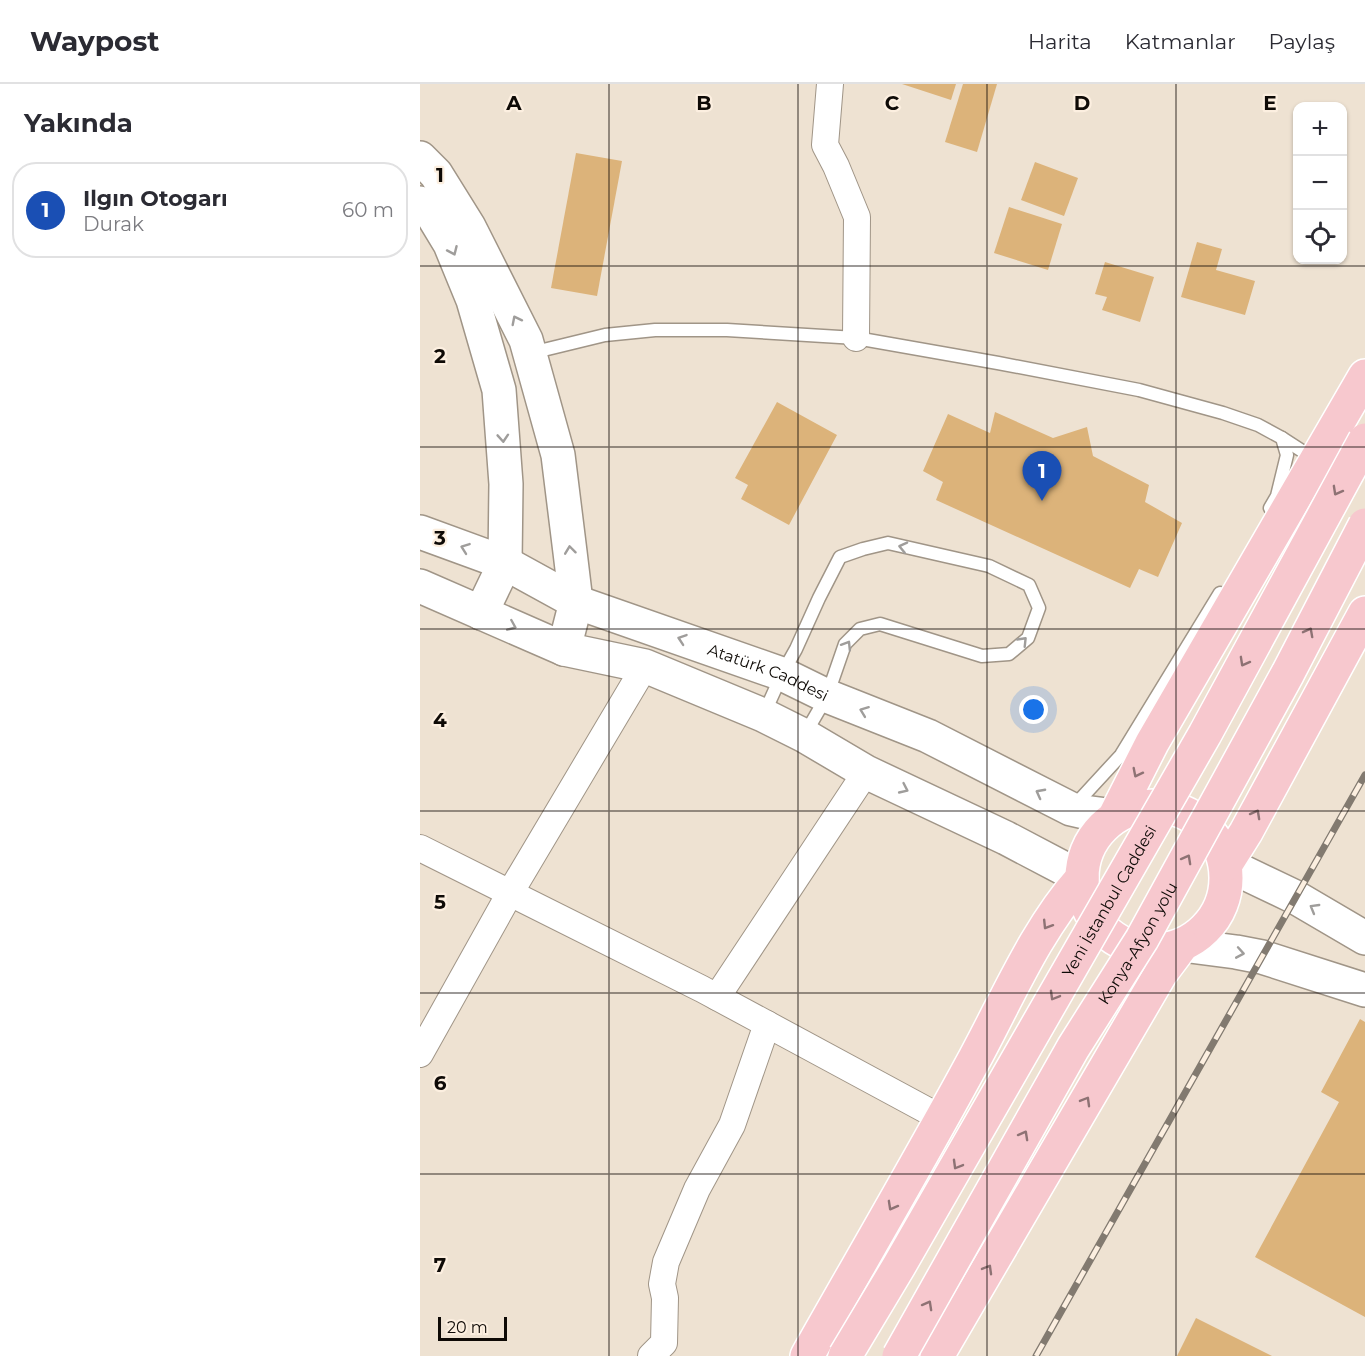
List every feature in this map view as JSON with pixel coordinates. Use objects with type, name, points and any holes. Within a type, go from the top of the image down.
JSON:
[{"type":"highway","points":[[1115,816],[1141,806],[1170,807],[1196,818],[1215,838],[1226,864],[1226,889],[1218,913],[1203,932],[1182,945],[1154,951],[1126,945],[1102,930],[1087,906],[1082,878],[1086,854],[1097,833],[1115,816],[1152,743],[1365,376]]},
{"type":"highway","name":"Yeni İstanbul Caddesi","points":[[845,1356],[1199,744],[1365,440]]},
{"type":"highway","name":"Konya-Afyon yolu","points":[[899,1356],[1073,1048],[1147,929],[1288,673],[1365,525]]},
{"type":"highway","points":[[1226,864],[1246,832],[1365,613]]},
{"type":"highway","points":[[807,1356],[975,1059],[1044,929],[1064,898],[1082,878]]},
{"type":"highway","points":[[937,1356],[1161,973],[1182,945]]},
{"type":"main road","points":[[420,158],[436,174],[469,227],[526,340],[530,353],[558,455],[576,602],[564,649]]},
{"type":"main road","points":[[420,204],[430,211],[450,244],[473,300],[499,390],[506,484],[505,563],[482,613]]},
{"type":"main road","name":"Atatürk Caddesi","points":[[420,532],[505,563],[576,602],[782,674],[827,696],[928,736],[1071,809],[1115,816]]},
{"type":"main road","points":[[420,586],[564,649],[645,666],[763,715],[805,735],[866,772],[1006,838],[1082,878]]},
{"type":"main road","points":[[1226,864],[1295,897],[1365,938]]},
{"type":"main road","points":[[1182,945],[1262,957],[1365,990]]},
{"type":"street","points":[[830,84],[825,145],[857,217],[856,338]]},
{"type":"street","points":[[420,1054],[510,893],[645,666]]},
{"type":"street","points":[[717,997],[866,772]]},
{"type":"street","points":[[420,848],[717,997],[941,1118]]},
{"type":"street","points":[[651,1356],[664,1343],[665,1298],[662,1284],[666,1262],[697,1190],[732,1125],[767,1024]]},
{"type":"lane","points":[[530,353],[605,335],[655,330],[727,330],[856,338],[1139,390],[1258,425],[1317,460]]},
{"type":"lane","points":[[1266,515],[1277,496],[1287,454],[1282,438]]},
{"type":"lane","points":[[763,715],[840,557],[888,543],[989,566],[1029,585],[1039,608],[1028,638],[1009,654],[982,656],[880,624],[860,629],[845,644],[827,696],[805,735]]},
{"type":"lane","points":[[1071,809],[1120,755],[1229,580]]},
{"type":"building","points":[[902,84],[956,84],[951,100]]},
{"type":"building","points":[[963,84],[997,84],[977,152],[945,142]]},
{"type":"building","points":[[576,153],[622,161],[597,296],[551,288]]},
{"type":"building","points":[[1035,162],[1078,178],[1064,216],[1021,200]]},
{"type":"building","points":[[1009,207],[1062,224],[1048,270],[994,253]]},
{"type":"building","points":[[1197,242],[1222,249],[1216,270],[1255,281],[1245,315],[1181,297]]},
{"type":"building","points":[[1105,262],[1154,277],[1140,322],[1102,310],[1107,297],[1095,294]]},
{"type":"building","points":[[777,402],[837,435],[789,525],[741,499],[748,485],[735,478]]},
{"type":"building","points":[[995,412],[1053,438],[1087,427],[1093,456],[1149,485],[1145,502],[1182,523],[1158,577],[1139,569],[1130,588],[936,500],[943,482],[923,471],[948,414],[990,433]]},
{"type":"building","points":[[1360,1019],[1365,1022],[1365,1317],[1255,1257],[1339,1102],[1321,1092]]},
{"type":"building","points":[[1196,1318],[1272,1356],[1177,1356]]},
{"type":"railway","points":[[1036,1356],[1365,775]]},
{"type":"place","name":"Ilgın Otogarı","points":[[1042,501]]}]
